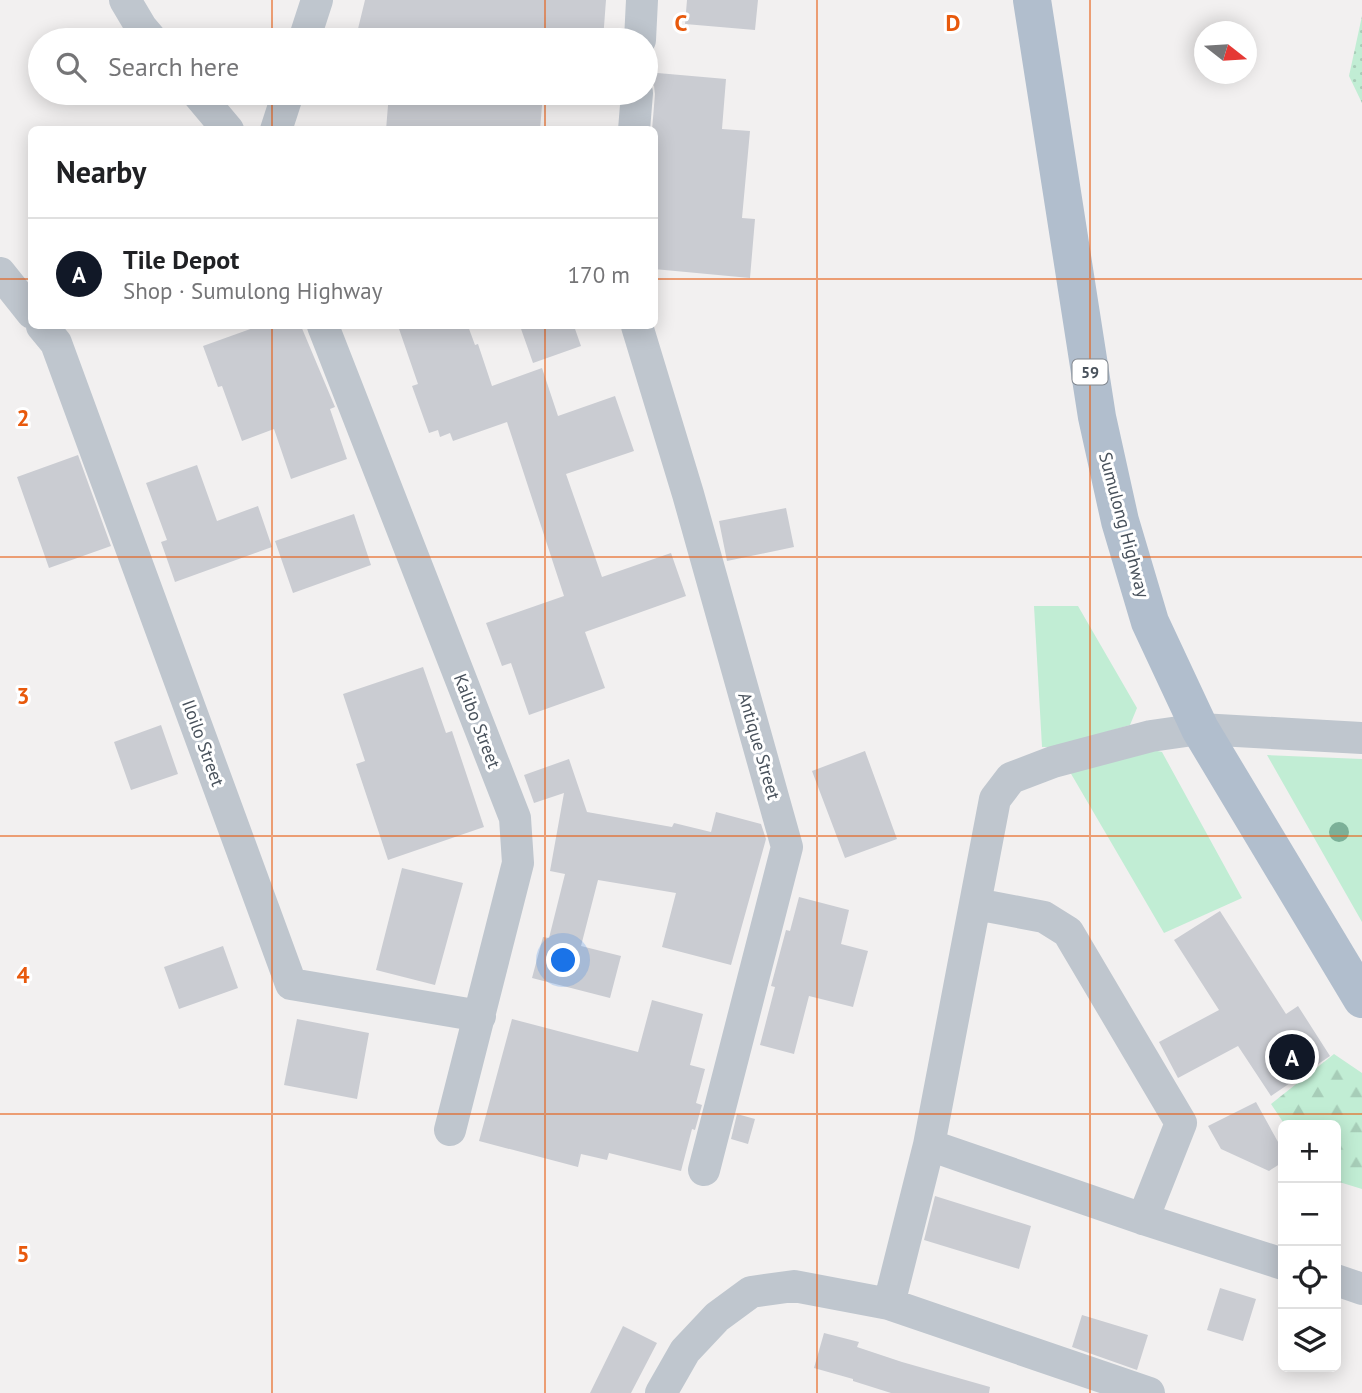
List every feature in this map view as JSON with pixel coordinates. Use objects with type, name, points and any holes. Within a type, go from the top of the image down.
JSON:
[{"type":"main road","name":"Sumulong Highway","points":[[1032,0],[1097,417],[1120,521],[1150,622],[1200,729],[1362,999]]},
{"type":"street","points":[[125,0],[142,28]]},
{"type":"street","points":[[308,28],[317,0]]},
{"type":"street","points":[[641,28],[642,0]]},
{"type":"street","points":[[207,105],[225,126]]},
{"type":"street","points":[[277,126],[284,105]]},
{"type":"street","points":[[634,126],[635,105]]},
{"type":"street","points":[[0,273],[28,308]]},
{"type":"street","name":"Kalibo Street","points":[[324,329],[515,818],[517,863],[450,1130]]},
{"type":"street","name":"Antique Street","points":[[638,329],[688,494],[787,847],[704,1170]]},
{"type":"street","name":"Iloilo Street","points":[[58,331],[291,984],[480,1016]]},
{"type":"street","points":[[888,1304],[929,1144],[995,799],[1011,778],[1053,762],[1151,736],[1200,729],[1362,738]]},
{"type":"street","points":[[976,904],[1044,918],[1068,932],[1181,1123],[1143,1219]]},
{"type":"street","points":[[929,1144],[1143,1219],[1278,1262]]},
{"type":"street","points":[[1341,1282],[1362,1289]]},
{"type":"street","points":[[665,1392],[685,1351],[717,1317],[751,1292],[794,1286],[888,1304],[1149,1393]]},
{"type":"green space","points":[[1362,16],[1362,103],[1349,76]]},
{"type":"green space","points":[[1034,606],[1078,606],[1137,708],[1130,725],[1055,747],[1042,747]]},
{"type":"green space","points":[[1144,748],[1162,752],[1242,898],[1164,933],[1070,772]]},
{"type":"green space","points":[[1267,755],[1362,759],[1362,922]]},
{"type":"green space","points":[[1334,1054],[1362,1073],[1362,1189],[1341,1183],[1341,1120],[1282,1120],[1271,1104]]},
{"type":"building","points":[[365,0],[606,0],[604,28],[358,28]]},
{"type":"building","points":[[687,0],[758,0],[755,30],[685,24]]},
{"type":"building","points":[[658,73],[726,79],[722,129],[750,131],[742,218],[755,219],[750,278],[658,269],[658,126],[652,126],[654,105],[658,105]]},
{"type":"building","points":[[388,105],[542,105],[540,126],[386,126]]},
{"type":"building","points":[[251,329],[302,329],[335,407],[330,409],[347,459],[291,479],[274,429],[242,441],[222,386],[218,387],[203,346]]},
{"type":"building","points":[[399,329],[469,329],[475,345],[478,344],[492,386],[542,368],[558,416],[615,396],[634,451],[566,474],[602,577],[671,553],[686,596],[585,632],[605,688],[529,715],[511,663],[502,666],[486,623],[564,596],[507,422],[453,441],[450,433],[440,437],[438,430],[429,433],[412,386],[418,384]]},
{"type":"building","points":[[521,329],[575,329],[581,346],[533,363]]},
{"type":"building","points":[[78,455],[111,546],[49,568],[17,477]]},
{"type":"building","points":[[197,465],[217,521],[258,506],[272,547],[175,582],[161,542],[167,540],[146,483]]},
{"type":"building","points":[[786,508],[794,547],[727,561],[719,521]]},
{"type":"building","points":[[354,514],[371,565],[293,593],[275,541]]},
{"type":"building","points":[[423,667],[446,733],[452,731],[484,827],[388,860],[356,764],[365,761],[343,694]]},
{"type":"building","points":[[161,725],[178,774],[131,790],[114,742]]},
{"type":"building","points":[[865,751],[897,839],[845,858],[812,771]]},
{"type":"building","points":[[569,759],[587,812],[672,827],[674,823],[711,832],[716,812],[761,824],[766,839],[731,965],[662,947],[676,893],[598,880],[581,946],[621,956],[610,998],[532,978],[543,937],[549,938],[565,874],[550,871],[564,793],[534,803],[524,775]]},
{"type":"building","points":[[402,868],[463,883],[435,985],[376,970]]},
{"type":"building","points":[[799,897],[849,910],[841,944],[868,951],[853,1007],[809,996],[794,1054],[760,1045],[775,987],[771,986],[786,930],[790,931]]},
{"type":"building","points":[[1220,911],[1286,1014],[1298,1006],[1330,1056],[1271,1096],[1238,1046],[1178,1078],[1159,1042],[1219,1010],[1174,940]]},
{"type":"building","points":[[223,946],[238,988],[179,1009],[164,967]]},
{"type":"building","points":[[652,1000],[703,1014],[690,1065],[705,1069],[696,1103],[702,1105],[695,1130],[692,1129],[681,1171],[609,1153],[607,1160],[581,1154],[578,1167],[479,1141],[512,1019],[638,1052]]},
{"type":"building","points":[[297,1019],[369,1033],[357,1099],[284,1085]]},
{"type":"building","points":[[1256,1102],[1278,1142],[1278,1165],[1269,1171],[1221,1149],[1208,1126]]},
{"type":"building","points":[[737,1114],[755,1119],[748,1144],[731,1139]]},
{"type":"building","points":[[935,1196],[1031,1226],[1019,1269],[924,1240]]},
{"type":"building","points":[[1220,1288],[1256,1299],[1243,1341],[1207,1330]]},
{"type":"building","points":[[1082,1315],[1148,1335],[1137,1370],[1072,1347]]},
{"type":"building","points":[[623,1326],[657,1343],[631,1393],[590,1393]]},
{"type":"building","points":[[824,1333],[859,1342],[857,1347],[902,1362],[990,1387],[989,1393],[891,1393],[814,1368]]},
{"type":"place","name":"Tile Depot","points":[[1292,1057]]}]
